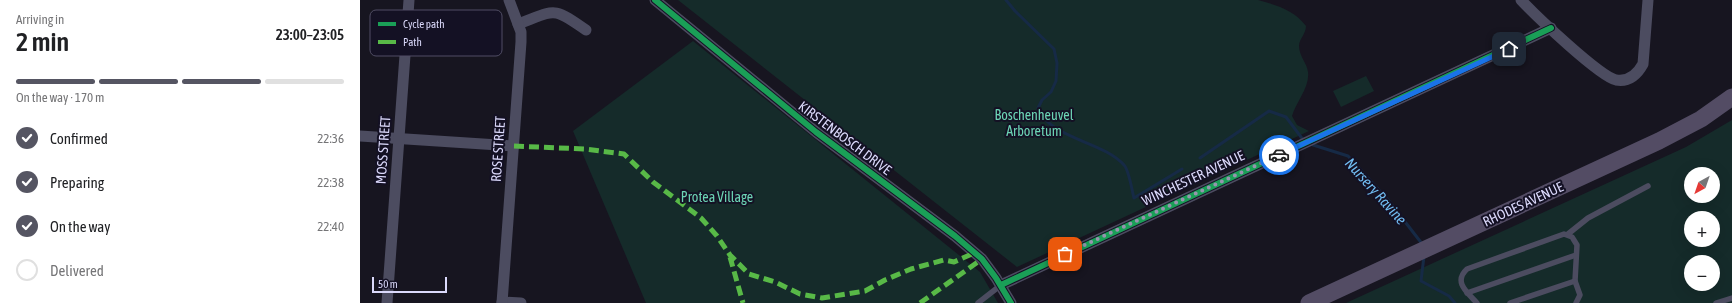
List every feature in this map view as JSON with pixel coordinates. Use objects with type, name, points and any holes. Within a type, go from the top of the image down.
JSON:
[{"type":"main road","name":"RHODES AVENUE","points":[[1319,301],[1659,142],[1701,119],[1732,97]]},
{"type":"street","name":"MOSS STREET","points":[[408,10],[409,0]]},
{"type":"street","name":"ROSE STREET","points":[[502,302],[521,42],[518,24],[509,0]]},
{"type":"street","name":"KIRSTENBOSCH DRIVE","points":[[655,0],[816,132],[955,236],[982,259],[1001,285],[1011,303]]},
{"type":"street","points":[[1521,0],[1608,77],[1624,80],[1638,72],[1643,64],[1648,0]]},
{"type":"street","points":[[518,24],[554,11],[563,14],[586,30]]},
{"type":"street","name":"WINCHESTER AVENUE","points":[[1001,285],[1551,28]]},
{"type":"street","name":"MOSS STREET","points":[[387,303],[405,56]]},
{"type":"street","points":[[360,136],[514,146]]},
{"type":"street","points":[[502,302],[520,303]]},
{"type":"lane","points":[[1477,303],[1467,293],[1460,280],[1462,273],[1466,269],[1560,234],[1568,234],[1588,218],[1648,186]]},
{"type":"lane","points":[[1568,234],[1575,241],[1575,281],[1580,294],[1576,303]]},
{"type":"lane","points":[[1467,293],[1576,256]]},
{"type":"lane","points":[[1510,303],[1575,281]]},
{"type":"lane","points":[[978,303],[1001,285]]},
{"type":"lane","points":[[1716,303],[1732,298]]},
{"type":"green space","name":"Boschenheuvel Arboretum","points":[[678,0],[1258,0],[1278,6],[1290,12],[1301,20],[1306,26],[1305,32],[1300,41],[1299,50],[1308,72],[1308,78],[1305,89],[1292,116],[1297,125],[1309,131],[1017,267]]},
{"type":"green space","name":"Protea Village","points":[[693,41],[980,272],[998,303],[646,303],[573,131]]},
{"type":"green space","points":[[1366,76],[1374,91],[1341,107],[1333,91]]},
{"type":"green space","points":[[1732,120],[1732,303],[1346,303],[1686,147]]},
{"type":"waterway","points":[[1006,0],[1015,11],[1054,49],[1057,63],[1056,81],[1051,92],[1042,100],[1038,108],[1044,118],[1054,127],[1115,157],[1126,168],[1134,198],[1182,169]]},
{"type":"waterway","name":"Nursery Ravine","points":[[1200,158],[1269,111],[1286,117],[1304,141]]},
{"type":"waterway","name":"Nursery Ravine","points":[[1310,144],[1348,156],[1389,201],[1423,245]]},
{"type":"waterway","name":"Nursery Ravine","points":[[1424,256],[1421,281],[1449,296],[1455,303]]},
{"type":"marked path","points":[[514,146],[585,149],[624,154],[653,182],[701,218],[717,236],[730,255],[749,274],[775,282],[800,294],[822,298],[865,291],[885,280],[911,269],[944,260],[954,262],[974,253]]},
{"type":"marked path","points":[[730,257],[743,303]]},
{"type":"marked path","points":[[920,303],[982,259]]},
{"type":"cycle path","points":[[655,0],[816,132],[955,236],[982,259],[996,278],[1011,303]]},
{"type":"cycle path","points":[[1001,285],[1551,28]]},
{"type":"way so far","points":[[1065,254],[1279,155]]},
{"type":"route","points":[[1279,155],[1509,49]]}]
